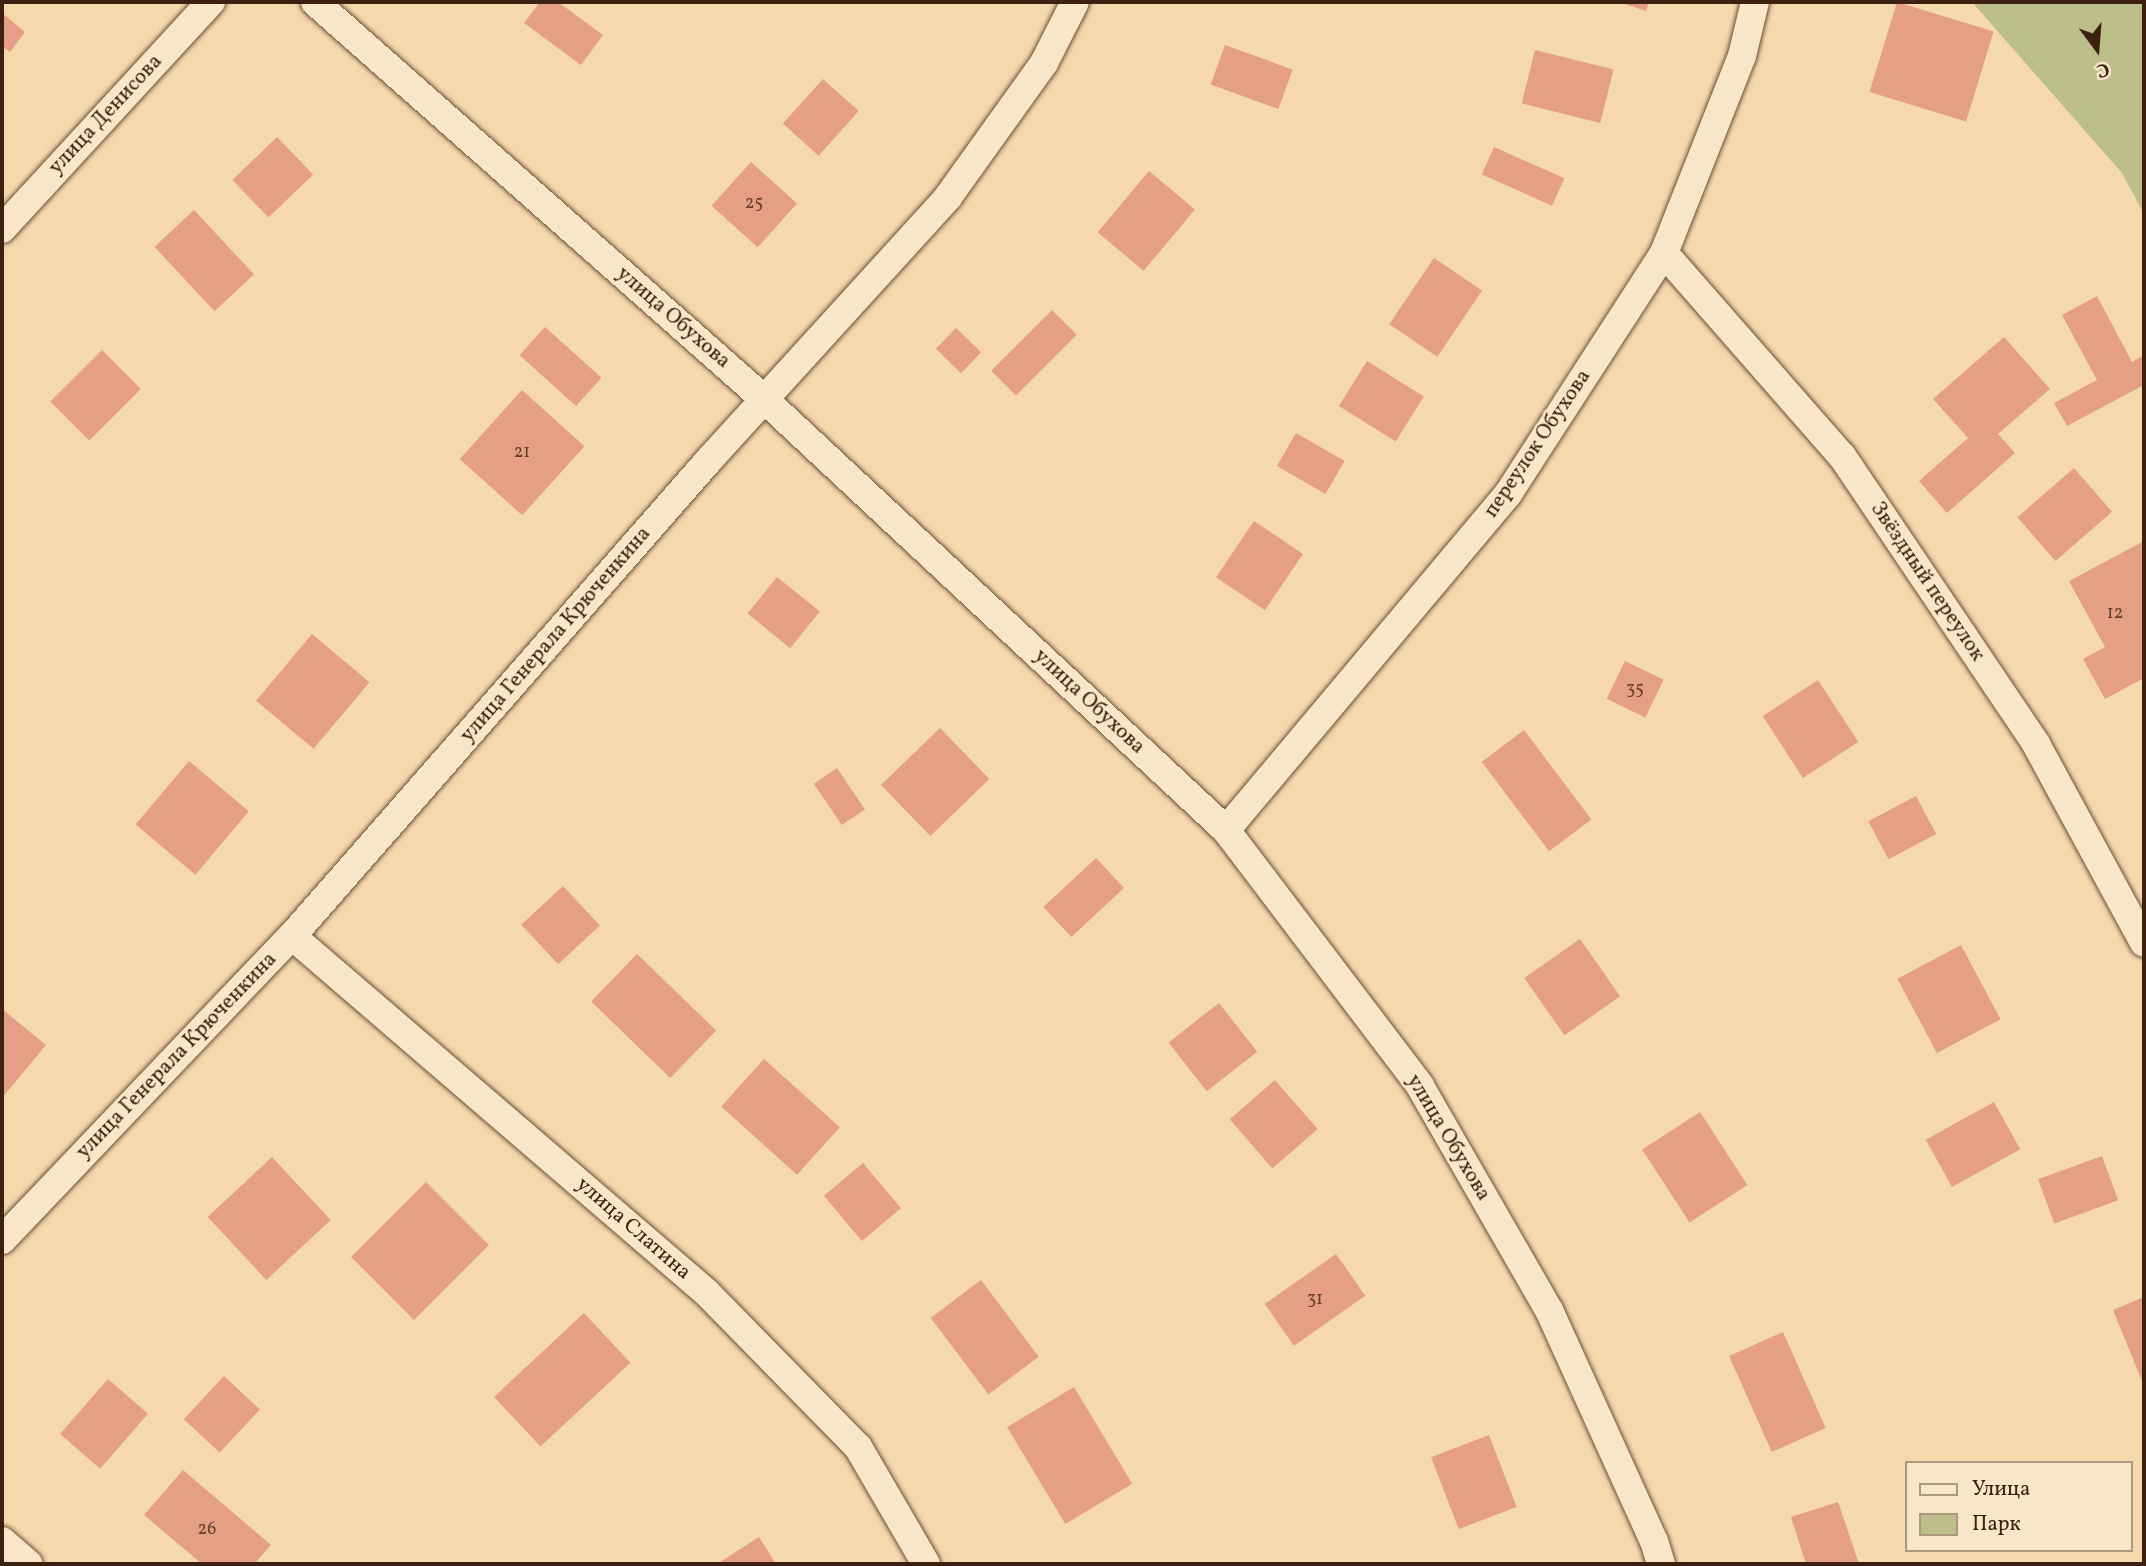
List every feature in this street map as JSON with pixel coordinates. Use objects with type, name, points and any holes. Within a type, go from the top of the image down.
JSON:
[{"type":"street","name":"улица Денисова","points":[[2,229],[211,2]]},
{"type":"street","name":"улица Обухова","points":[[315,2],[764,399],[1226,830],[1419,1086],[1549,1310],[1654,1541],[1661,1564]]},
{"type":"street","name":"улица Генерала Крюченкина","points":[[2,1240],[292,936],[764,399],[948,197],[1044,63],[1075,2]]},
{"type":"street","name":"переулок Обухова","points":[[1226,830],[1508,494],[1664,253],[1742,56],[1755,2]]},
{"type":"street","name":"Звёздный переулок","points":[[1664,253],[1842,456],[2036,744],[2144,943]]},
{"type":"street","name":"улица Слатина","points":[[292,936],[707,1293],[858,1447],[926,1564]]},
{"type":"street","points":[[2,1541],[28,1564]]},
{"type":"green space","points":[[1972,2],[2144,2],[2144,214],[2122,173]]},
{"type":"building","points":[[540,2],[558,2],[603,35],[581,65],[524,23]]},
{"type":"building","points":[[1619,2],[1649,2],[1646,11]]},
{"type":"building","points":[[1897,2],[1994,32],[1966,121],[1870,92]]},
{"type":"building","points":[[2,13],[25,32],[10,52],[2,46]]},
{"type":"building","points":[[1225,45],[1293,70],[1278,109],[1211,84]]},
{"type":"building","points":[[1535,50],[1614,70],[1600,123],[1522,103]]},
{"type":"building","points":[[823,79],[859,111],[819,156],[783,124]]},
{"type":"building","points":[[277,137],[313,174],[269,217],[232,180]]},
{"type":"building","points":[[1494,147],[1564,178],[1552,206],[1482,174]]},
{"type":"building","points":[[751,162],[797,203],[758,247],[712,206]]},
{"type":"building","points":[[1149,171],[1195,210],[1144,271],[1098,232]]},
{"type":"building","points":[[194,210],[254,274],[215,311],[155,247]]},
{"type":"building","points":[[1434,258],[1482,290],[1437,357],[1389,324]]},
{"type":"building","points":[[2097,296],[2132,362],[2144,355],[2144,385],[2067,426],[2054,403],[2097,380],[2062,315]]},
{"type":"building","points":[[1052,310],[1077,335],[1016,396],[991,371]]},
{"type":"building","points":[[545,327],[601,378],[576,406],[520,355]]},
{"type":"building","points":[[956,328],[981,352],[961,373],[936,349]]},
{"type":"building","points":[[2004,337],[2050,389],[1998,434],[2015,453],[1947,513],[1919,481],[1968,438],[1933,399]]},
{"type":"building","points":[[102,350],[141,389],[89,441],[50,402]]},
{"type":"building","points":[[1367,361],[1424,397],[1396,441],[1339,406]]},
{"type":"building","points":[[522,390],[584,446],[522,515],[460,459]]},
{"type":"building","points":[[1296,433],[1344,461],[1325,494],[1277,466]]},
{"type":"building","points":[[2074,468],[2112,512],[2055,561],[2017,517]]},
{"type":"building","points":[[1254,521],[1303,554],[1265,610],[1216,577]]},
{"type":"building","points":[[2144,541],[2144,678],[2105,699],[2083,659],[2105,647],[2069,581]]},
{"type":"building","points":[[777,577],[820,612],[790,648],[747,614]]},
{"type":"building","points":[[312,634],[369,682],[314,749],[256,701]]},
{"type":"building","points":[[1625,661],[1664,680],[1645,718],[1607,699]]},
{"type":"building","points":[[1818,680],[1858,742],[1803,778],[1763,716]]},
{"type":"building","points":[[940,728],[989,779],[930,836],[881,785]]},
{"type":"building","points":[[1524,730],[1591,819],[1549,851],[1482,762]]},
{"type":"building","points":[[189,761],[249,811],[195,875],[136,825]]},
{"type":"building","points":[[837,768],[865,809],[842,825],[814,784]]},
{"type":"building","points":[[1916,796],[1936,834],[1889,859],[1868,821]]},
{"type":"building","points":[[1096,858],[1124,888],[1071,937],[1043,907]]},
{"type":"building","points":[[563,886],[600,925],[558,964],[521,925]]},
{"type":"building","points":[[1580,939],[1620,996],[1564,1035],[1524,978]]},
{"type":"building","points":[[1961,945],[2000,1019],[1937,1053],[1897,979]]},
{"type":"building","points":[[637,954],[716,1030],[670,1078],[591,1001]]},
{"type":"building","points":[[1219,1003],[1257,1052],[1207,1091],[1169,1042]]},
{"type":"building","points":[[2,1009],[46,1045],[2,1098]]},
{"type":"building","points":[[764,1059],[840,1127],[797,1175],[721,1107]]},
{"type":"building","points":[[1275,1080],[1318,1129],[1272,1168],[1230,1119]]},
{"type":"building","points":[[1994,1102],[2020,1149],[1952,1187],[1926,1140]]},
{"type":"building","points":[[1700,1112],[1747,1185],[1690,1223],[1642,1150]]},
{"type":"building","points":[[2102,1156],[2118,1200],[2054,1223],[2038,1179]]},
{"type":"building","points":[[272,1157],[331,1220],[266,1280],[208,1217]]},
{"type":"building","points":[[863,1163],[901,1208],[862,1241],[824,1196]]},
{"type":"building","points":[[426,1182],[489,1245],[414,1320],[351,1257]]},
{"type":"building","points":[[1336,1254],[1365,1296],[1294,1346],[1265,1304]]},
{"type":"building","points":[[981,1280],[1039,1357],[988,1395],[931,1318]]},
{"type":"building","points":[[2144,1297],[2144,1386],[2113,1310]]},
{"type":"building","points":[[584,1313],[630,1363],[540,1447],[494,1397]]},
{"type":"building","points":[[1783,1332],[1826,1428],[1772,1452],[1729,1356]]},
{"type":"building","points":[[224,1376],[260,1409],[220,1453],[184,1419]]},
{"type":"building","points":[[108,1379],[148,1414],[100,1469],[60,1434]]},
{"type":"building","points":[[1074,1387],[1132,1484],[1065,1524],[1007,1427]]},
{"type":"building","points":[[1489,1435],[1517,1507],[1459,1529],[1431,1457]]},
{"type":"building","points":[[183,1470],[271,1545],[254,1564],[202,1564],[144,1515]]},
{"type":"building","points":[[1838,1502],[1859,1564],[1806,1564],[1791,1517]]},
{"type":"building","points":[[759,1537],[776,1564],[717,1564]]}]
